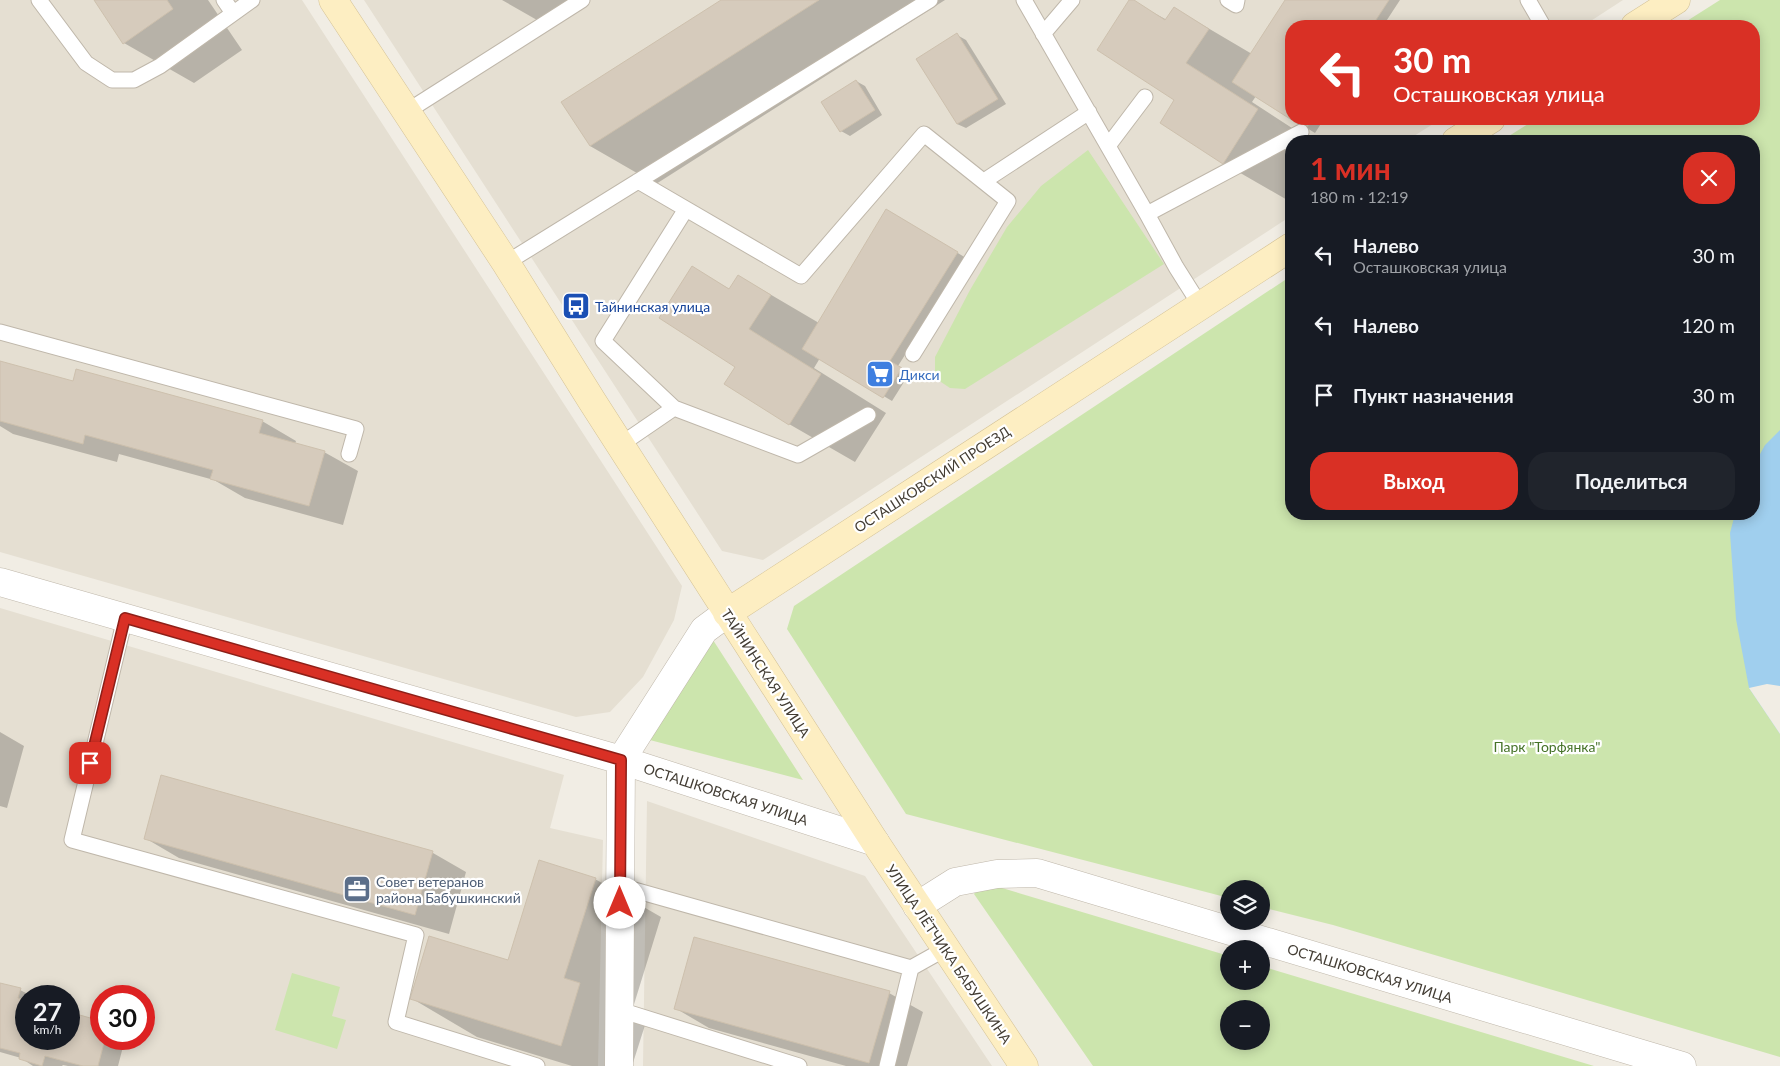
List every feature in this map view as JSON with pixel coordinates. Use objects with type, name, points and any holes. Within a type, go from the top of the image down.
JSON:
[{"type":"main road","name":"ТАЙНИНСКАЯ УЛИЦА","points":[[333,0],[506,263],[727,613],[875,842]]},
{"type":"main road","points":[[1645,20],[1676,0]]},
{"type":"main road","points":[[1466,135],[1482,125]]},
{"type":"main road","name":"ОСТАШКОВСКИЙ ПРОЕЗД","points":[[727,613],[1285,250]]},
{"type":"main road","name":"УЛИЦА ЛЁТЧИКА БАБУШКИНА","points":[[875,842],[1024,1066]]},
{"type":"street","name":"ОСТАШКОВСКАЯ УЛИЦА","points":[[0,582],[621,760],[875,842]]},
{"type":"street","name":"ОСТАШКОВСКИЙ ПРОЕЗД","points":[[621,760],[704,630],[727,613]]},
{"type":"street","points":[[619,1066],[621,760]]},
{"type":"street","name":"ОСТАШКОВСКАЯ УЛИЦА","points":[[917,906],[955,882],[997,874],[1037,873],[1682,1066]]},
{"type":"lane","points":[[39,0],[86,63],[112,80],[134,80],[252,0]]},
{"type":"lane","points":[[224,0],[233,13]]},
{"type":"lane","points":[[406,112],[582,0]]},
{"type":"lane","points":[[506,263],[930,0]]},
{"type":"lane","points":[[1024,0],[1176,267],[1200,305]]},
{"type":"lane","points":[[1044,34],[1072,0]]},
{"type":"lane","points":[[1228,0],[1236,4],[1237,0]]},
{"type":"lane","points":[[1528,0],[1540,20]]},
{"type":"lane","points":[[1108,146],[1145,97]]},
{"type":"lane","points":[[984,182],[1089,112]]},
{"type":"lane","points":[[1295,135],[1301,132]]},
{"type":"lane","points":[[638,181],[802,276],[924,134],[1008,201],[913,354]]},
{"type":"lane","points":[[1147,214],[1285,141]]},
{"type":"lane","points":[[686,209],[603,340],[674,408],[798,455],[868,415]]},
{"type":"lane","points":[[0,332],[356,429],[349,454]]},
{"type":"lane","points":[[620,445],[674,408]]},
{"type":"lane","points":[[125,618],[72,840],[416,935],[396,1022],[537,1066]]},
{"type":"lane","points":[[620,886],[911,968]]},
{"type":"lane","points":[[887,1066],[911,968],[945,948]]},
{"type":"lane","points":[[620,1010],[799,1066]]},
{"type":"shaded area","points":[[0,0],[302,0],[682,586],[674,620],[643,677],[610,712],[576,717],[0,552]]},
{"type":"shaded area","points":[[364,0],[1623,0],[1592,20],[1285,20],[1285,125],[1431,125],[1416,135],[1285,135],[1285,220],[763,560],[722,551]]},
{"type":"shaded area","points":[[0,608],[564,775],[550,828],[603,840],[598,1066],[0,1066]]},
{"type":"shaded area","points":[[647,801],[865,876],[992,1066],[643,1066]]},
{"type":"green space","name":"Парк \"Торфянка\"","points":[[1720,0],[1780,0],[1780,1057],[1333,925],[1270,909],[1270,880],[1220,880],[1220,896],[906,814],[787,629],[794,606],[1285,280],[1285,520],[1760,520],[1760,135],[1511,135],[1526,125],[1760,125],[1760,20],[1688,20]]},
{"type":"green space","points":[[1088,150],[1164,264],[965,389],[950,388],[935,378],[935,357],[970,290],[1007,227],[1041,186]]},
{"type":"green space","points":[[713,640],[803,780],[646,739]]},
{"type":"green space","points":[[982,882],[1220,953],[1220,990],[1270,990],[1270,969],[1594,1066],[1093,1066],[974,894]]},
{"type":"green space","points":[[292,973],[340,987],[332,1016],[346,1020],[337,1049],[275,1030]]},
{"type":"water","points":[[1780,430],[1780,734],[1749,688],[1736,619],[1730,533],[1733,520],[1760,520],[1760,454],[1765,445]]},
{"type":"pier","points":[[1767,684],[1780,686],[1780,734],[1749,688]]},
{"type":"building","points":[[94,0],[167,0],[173,9],[123,44]]},
{"type":"building","points":[[721,0],[819,0],[590,146],[561,102]]},
{"type":"building","points":[[1129,0],[1134,0],[1165,20],[1174,7],[1209,29],[1186,63],[1258,109],[1223,164],[1160,123],[1174,100],[1097,50]]},
{"type":"building","points":[[1285,0],[1389,0],[1376,20],[1285,20],[1285,116],[1232,82]]},
{"type":"building","points":[[957,33],[998,99],[957,124],[916,59]]},
{"type":"building","points":[[856,80],[875,110],[840,132],[821,102]]},
{"type":"building","points":[[1300,125],[1308,125],[1306,129]]},
{"type":"building","points":[[886,209],[958,252],[890,361],[902,368],[883,398],[802,349]]},
{"type":"building","points":[[692,266],[729,289],[738,275],[771,295],[749,329],[821,374],[789,425],[724,384],[735,367],[659,318]]},
{"type":"building","points":[[0,361],[73,381],[76,369],[263,420],[259,433],[325,451],[309,506],[210,479],[213,470],[85,435],[83,444],[0,421]]},
{"type":"building","points":[[161,775],[433,851],[415,915],[144,839]]},
{"type":"building","points":[[539,860],[596,878],[564,978],[580,983],[561,1046],[410,999],[429,936],[508,960]]},
{"type":"building","points":[[694,937],[890,991],[869,1063],[674,1009]]},
{"type":"building","points":[[0,983],[15,987],[15,1050],[80,1050],[80,1015],[90,1018],[90,1050],[102,1050],[98,1066],[83,1066],[45,1056],[42,1066],[19,1059],[20,1053],[0,1048]]},
{"type":"place","name":"Тайнинская улица","points":[[576,306]]},
{"type":"place","name":"Дикси","points":[[880,374]]},
{"type":"place","name":"Совет ветеранов района Бабушкинский","points":[[357,889]]},
{"type":"route","points":[[90,763],[125,618],[621,760],[620,903]]}]
